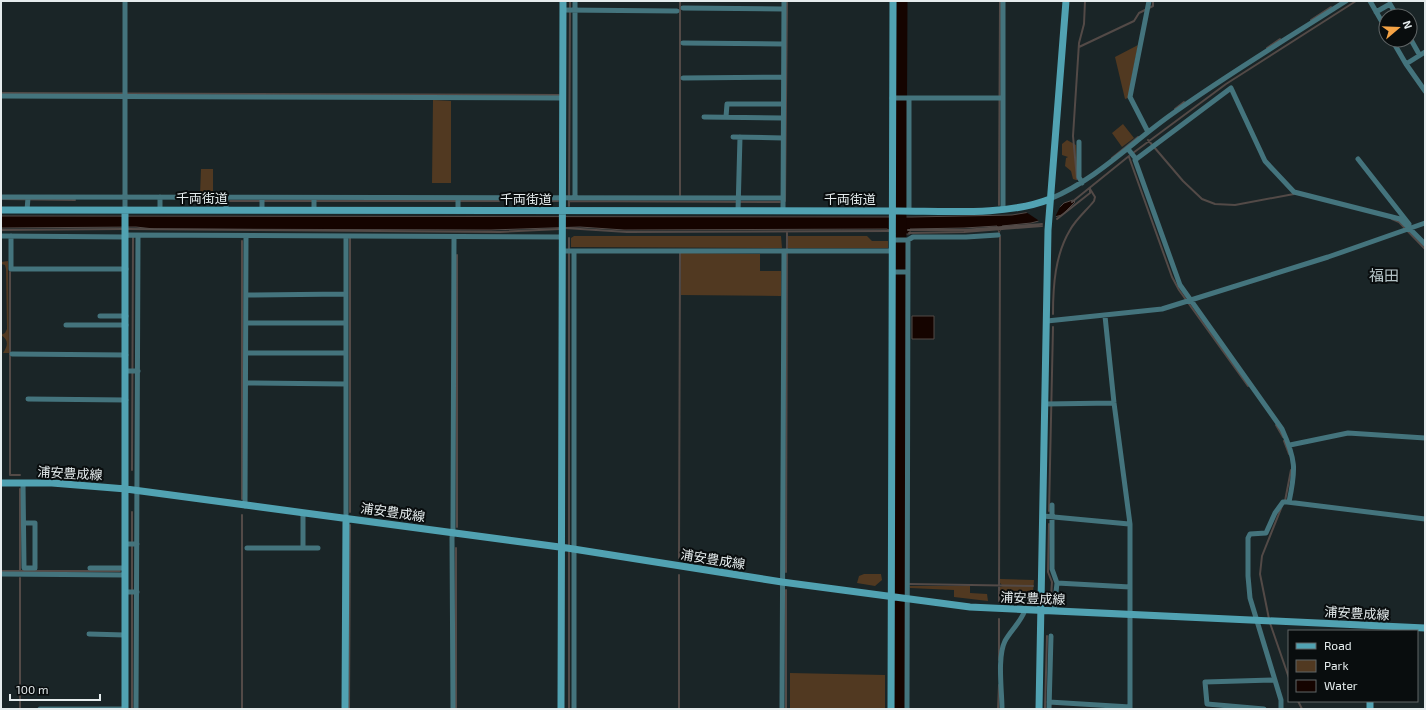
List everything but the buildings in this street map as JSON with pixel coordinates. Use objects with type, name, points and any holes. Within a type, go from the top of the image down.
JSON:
[{"type":"street","points":[[40,709],[124,709],[125,635],[131,592],[125,571],[132,544],[126,489],[126,400],[132,371],[126,355],[125,1]]},
{"type":"street","points":[[561,709],[568,548],[569,251],[562,234],[562,214],[569,198],[570,10],[563,1]]},
{"type":"street","points":[[569,198],[562,98],[570,10],[575,1]]},
{"type":"street","points":[[783,211],[784,1]]},
{"type":"street","points":[[892,1],[909,211]]},
{"type":"street","points":[[1003,1],[1000,98],[1003,209]]},
{"type":"street","points":[[1039,709],[1043,516],[1049,404],[1047,321],[1048,227],[1066,1]]},
{"type":"street","points":[[1050,199],[1082,183],[1129,150],[1148,132],[1178,110],[1346,1]]},
{"type":"street","points":[[1370,1],[1378,15]]},
{"type":"street","points":[[1383,8],[1390,4],[1392,8]]},
{"type":"street","points":[[1148,132],[1130,97],[1149,5]]},
{"type":"street","points":[[683,8],[784,9]]},
{"type":"street","points":[[570,10],[677,11]]},
{"type":"street","points":[[683,43],[783,44]]},
{"type":"street","points":[[1397,48],[1425,91]]},
{"type":"street","points":[[1416,48],[1419,54]]},
{"type":"street","points":[[1406,64],[1419,54],[1425,52]]},
{"type":"street","points":[[683,78],[783,78]]},
{"type":"street","points":[[1136,158],[1231,88],[1264,162],[1294,192],[1400,219],[1408,229],[1425,244]]},
{"type":"street","points":[[1,96],[125,94],[562,98]]},
{"type":"street","points":[[901,98],[1000,98]]},
{"type":"street","points":[[891,709],[894,597],[894,272],[892,251],[894,238],[892,214],[901,98]]},
{"type":"street","points":[[726,117],[727,104],[783,104]]},
{"type":"street","points":[[704,117],[783,118]]},
{"type":"street","points":[[733,137],[783,138]]},
{"type":"street","points":[[738,211],[740,137]]},
{"type":"street","points":[[1079,142],[1079,178],[1082,183]]},
{"type":"street","points":[[1129,150],[1136,158],[1174,272],[1188,302],[1278,423],[1290,446],[1295,468],[1286,502],[1275,513],[1266,534],[1253,533],[1250,534],[1248,538],[1248,588],[1256,620],[1281,700],[1281,709]]},
{"type":"street","points":[[1358,159],[1408,229]]},
{"type":"street","points":[[1,197],[27,200],[125,198],[458,200],[680,198],[739,201],[783,198]]},
{"type":"street","points":[[160,198],[160,210]]},
{"type":"street","points":[[226,198],[226,210]]},
{"type":"street","name":"千両街道","points":[[1,210],[125,213],[160,210],[458,211],[562,214],[783,211],[892,214],[909,211],[1003,209],[1029,205],[1050,199]]},
{"type":"street","points":[[27,200],[27,210]]},
{"type":"street","points":[[262,200],[262,210]]},
{"type":"street","points":[[314,200],[314,210]]},
{"type":"street","points":[[458,200],[458,211]]},
{"type":"street","points":[[1047,321],[1162,309],[1188,302],[1425,223]]},
{"type":"street","points":[[1,236],[126,234],[138,236],[454,237],[562,234]]},
{"type":"street","points":[[894,238],[906,240],[913,237],[966,237],[998,235]]},
{"type":"street","points":[[11,236],[11,269],[126,269]]},
{"type":"street","points":[[136,709],[131,592],[132,544],[138,491],[132,371],[138,236]]},
{"type":"street","points":[[245,506],[246,236]]},
{"type":"street","points":[[345,709],[346,237]]},
{"type":"street","points":[[452,709],[454,237]]},
{"type":"street","points":[[906,240],[907,709]]},
{"type":"street","points":[[569,251],[892,251]]},
{"type":"street","points":[[569,251],[568,548],[574,709]]},
{"type":"street","points":[[782,709],[786,252]]},
{"type":"street","points":[[894,272],[906,272]]},
{"type":"street","points":[[246,295],[346,294]]},
{"type":"street","points":[[100,316],[126,316]]},
{"type":"street","points":[[1049,702],[1130,708],[1129,506],[1114,403],[1105,316]]},
{"type":"street","points":[[246,323],[346,323]]},
{"type":"street","points":[[66,325],[126,325]]},
{"type":"street","points":[[246,353],[346,353]]},
{"type":"street","points":[[12,354],[126,355]]},
{"type":"street","points":[[246,383],[346,384]]},
{"type":"street","points":[[28,399],[126,400]]},
{"type":"street","points":[[1049,404],[1114,403]]},
{"type":"street","points":[[1290,446],[1348,433],[1425,438]]},
{"type":"street","name":"浦安豊成線","points":[[1,483],[81,484],[126,489],[303,514],[346,518],[568,548],[782,582],[970,608],[1256,620],[1373,628],[1425,628]]},
{"type":"street","points":[[23,483],[22,515],[24,523],[24,568],[35,568],[35,523],[24,523]]},
{"type":"street","points":[[1286,502],[1425,519]]},
{"type":"street","points":[[1052,505],[1052,569],[1057,583],[1054,611]]},
{"type":"street","points":[[303,514],[304,548]]},
{"type":"street","points":[[1043,516],[1129,524]]},
{"type":"street","points":[[247,548],[318,548]]},
{"type":"street","points":[[90,568],[125,571]]},
{"type":"street","points":[[1,574],[125,571]]},
{"type":"street","points":[[1057,583],[1130,586]]},
{"type":"street","points":[[1002,709],[1003,646],[1025,610]]},
{"type":"street","points":[[89,634],[125,635]]},
{"type":"street","points":[[1049,709],[1051,636]]},
{"type":"street","points":[[1264,709],[1207,704],[1205,682],[1275,680]]},
{"type":"green space","points":[[1138,45],[1128,98],[1125,99],[1115,57]]},
{"type":"green space","points":[[433,100],[451,101],[451,183],[432,183]]},
{"type":"green space","points":[[1123,124],[1134,138],[1122,147],[1112,133]]},
{"type":"green space","points":[[1067,140],[1076,145],[1078,177],[1076,180],[1073,179],[1071,171],[1065,166],[1066,158],[1068,157],[1062,155],[1062,144]]},
{"type":"green space","points":[[201,169],[213,169],[213,195],[200,195]]},
{"type":"green space","points":[[574,236],[781,236],[782,248],[571,247],[571,238]]},
{"type":"green space","points":[[788,236],[867,236],[872,241],[888,241],[888,248],[788,248]]},
{"type":"green space","points":[[681,253],[760,254],[760,271],[781,271],[781,296],[681,295]]},
{"type":"green space","points":[[8,261],[9,353],[3,353],[7,343],[1,335],[5,333],[7,329],[6,269],[5,265],[1,264],[1,262]]},
{"type":"green space","points":[[70,469],[103,469],[102,478],[70,476]]},
{"type":"green space","points":[[864,574],[881,574],[882,580],[875,586],[857,583],[859,576]]},
{"type":"green space","points":[[1000,579],[1034,580],[1033,592],[1000,591],[1000,587],[1003,586],[1000,583]]},
{"type":"green space","points":[[909,586],[970,586],[970,593],[987,594],[988,601],[954,597],[954,590],[910,588]]},
{"type":"green space","points":[[790,673],[885,675],[885,709],[790,709]]},
{"type":"water","points":[[1073,200],[1075,202],[1062,215],[1031,223],[1002,226],[999,233],[997,226],[910,229],[910,234],[897,234],[887,229],[624,230],[580,227],[491,230],[154,229],[136,227],[1,228],[1,216],[912,217],[1012,215],[1060,207],[1064,203]]},
{"type":"water","points":[[912,316],[934,316],[934,339],[912,339]]},
{"type":"pier","points":[[1062,203],[1056,215],[1055,227],[1041,228],[1038,220],[1026,212],[1059,205]]},
{"type":"waterway","points":[[569,206],[570,1]]},
{"type":"waterway","points":[[680,1],[680,198]]},
{"type":"waterway","points":[[785,201],[787,1]]},
{"type":"waterway","points":[[901,207],[902,1]]},
{"type":"waterway","points":[[999,205],[1000,1]]},
{"type":"waterway","points":[[1077,179],[1073,136],[1079,43],[1084,24],[1085,1]]},
{"type":"waterway","points":[[1079,47],[1134,21],[1139,13],[1153,6],[1153,1]]},
{"type":"waterway","points":[[1133,153],[1226,84],[1356,1]]},
{"type":"waterway","points":[[1311,20],[1331,7]]},
{"type":"waterway","points":[[1267,48],[1280,39]]},
{"type":"waterway","points":[[1,93],[559,95]]},
{"type":"waterway","points":[[1175,109],[1184,102]]},
{"type":"waterway","points":[[1112,158],[1138,137]]},
{"type":"waterway","points":[[1148,140],[1183,181],[1202,199],[1215,204],[1235,205],[1294,194]]},
{"type":"waterway","points":[[1072,202],[1129,156]]},
{"type":"waterway","points":[[1129,157],[1172,277],[1179,290],[1248,386]]},
{"type":"waterway","points":[[1057,219],[1090,193],[1090,188]]},
{"type":"waterway","points":[[1053,314],[1054,282],[1058,260],[1072,226],[1094,201],[1095,197],[1090,189]]},
{"type":"waterway","points":[[2,199],[75,200]]},
{"type":"waterway","points":[[230,201],[499,201]]},
{"type":"waterway","points":[[524,201],[558,201]]},
{"type":"waterway","points":[[569,201],[780,202]]},
{"type":"waterway","points":[[900,709],[901,216]]},
{"type":"waterway","points":[[1392,219],[1399,222],[1425,249]]},
{"type":"waterway","points":[[908,230],[964,230],[1042,224]]},
{"type":"waterway","points":[[909,233],[964,232],[1042,226]]},
{"type":"waterway","points":[[565,228],[627,232],[890,231]]},
{"type":"waterway","points":[[1,230],[123,229]]},
{"type":"waterway","points":[[127,229],[500,232],[560,229]]},
{"type":"waterway","points":[[786,572],[787,232]]},
{"type":"waterway","points":[[999,601],[1000,236]]},
{"type":"waterway","points":[[132,470],[133,237]]},
{"type":"waterway","points":[[350,238],[350,512]]},
{"type":"waterway","points":[[569,238],[569,709]]},
{"type":"waterway","points":[[242,241],[242,499]]},
{"type":"waterway","points":[[679,558],[680,253]]},
{"type":"waterway","points":[[457,255],[457,527]]},
{"type":"waterway","points":[[10,272],[10,475],[20,475]]},
{"type":"waterway","points":[[1049,511],[1053,327]]},
{"type":"waterway","points":[[1276,425],[1283,437]]},
{"type":"waterway","points":[[1284,441],[1289,454]]},
{"type":"waterway","points":[[1285,501],[1291,470]]},
{"type":"waterway","points":[[20,489],[20,572]]},
{"type":"waterway","points":[[1269,619],[1260,574],[1262,556],[1282,506]]},
{"type":"waterway","points":[[132,512],[132,709]]},
{"type":"waterway","points":[[242,515],[242,709]]},
{"type":"waterway","points":[[1049,524],[1048,572],[1052,582],[1051,597]]},
{"type":"waterway","points":[[349,709],[350,525]]},
{"type":"waterway","points":[[456,548],[456,709]]},
{"type":"waterway","points":[[1,571],[120,571]]},
{"type":"waterway","points":[[679,575],[679,709]]},
{"type":"waterway","points":[[20,578],[20,709]]},
{"type":"waterway","points":[[909,584],[1033,586]]},
{"type":"waterway","points":[[786,590],[786,709]]},
{"type":"waterway","points":[[999,619],[999,660]]},
{"type":"waterway","points":[[1270,623],[1288,675]]},
{"type":"waterway","points":[[1045,709],[1047,636]]},
{"type":"waterway","points":[[998,709],[999,685]]},
{"type":"waterway","points":[[1298,702],[1302,709]]},
{"type":"district","name":"福田","points":[[1384,276]]}]
